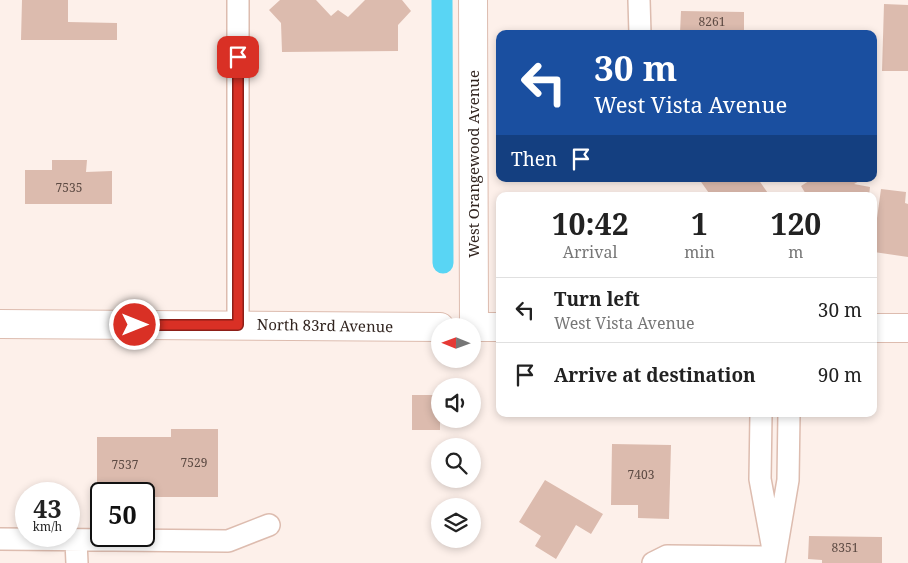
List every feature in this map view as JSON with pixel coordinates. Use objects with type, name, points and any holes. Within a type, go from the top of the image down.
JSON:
[{"type":"main road","name":"West Orangewood Avenue","points":[[473,0],[482,327]]},
{"type":"main road","name":"North 83rd Avenue","points":[[0,324],[431,327]]},
{"type":"main road","points":[[877,328],[908,328]]},
{"type":"street","points":[[238,0],[238,325]]},
{"type":"street","points":[[639,0],[640,30]]},
{"type":"street","points":[[761,417],[760,479],[774,560]]},
{"type":"street","points":[[774,560],[788,480],[789,417]]},
{"type":"street","points":[[761,450],[789,450]]},
{"type":"street","points":[[80,540],[228,541],[268,525]]},
{"type":"street","points":[[0,539],[15,539]]},
{"type":"street","points":[[76,547],[77,563]]},
{"type":"street","points":[[653,563],[667,556],[774,560]]},
{"type":"building","points":[[22,0],[68,0],[68,22],[117,23],[117,40],[21,40]]},
{"type":"building","points":[[280,0],[316,0],[331,16],[338,10],[348,17],[365,0],[402,0],[411,11],[398,25],[398,51],[282,52],[281,23],[269,10]]},
{"type":"building","points":[[884,4],[908,5],[908,71],[882,71]]},
{"type":"building","points":[[681,11],[744,12],[744,30],[680,30]]},
{"type":"building","points":[[52,160],[87,160],[86,172],[112,171],[112,204],[25,204],[25,170],[52,170]]},
{"type":"building","points":[[701,182],[760,182],[767,192],[708,192]]},
{"type":"building","points":[[807,182],[858,182],[854,184],[870,187],[869,192],[805,192],[801,186]]},
{"type":"building","points":[[881,189],[906,192],[905,203],[908,204],[908,257],[877,252],[877,218]]},
{"type":"building","points":[[412,395],[431,395],[431,428],[440,428],[440,430],[412,430]]},
{"type":"building","points":[[171,429],[218,429],[218,497],[155,497],[155,482],[97,482],[97,437],[171,437]]},
{"type":"building","points":[[612,444],[671,445],[669,519],[638,518],[638,505],[611,505]]},
{"type":"building","points":[[545,480],[603,514],[591,534],[576,525],[556,559],[535,546],[541,536],[519,522]]},
{"type":"building","points":[[809,536],[882,537],[882,563],[822,563],[822,560],[808,559]]},
{"type":"waterway","points":[[442,0],[443,263]]},
{"type":"route","points":[[135,325],[238,325],[238,57]]}]
